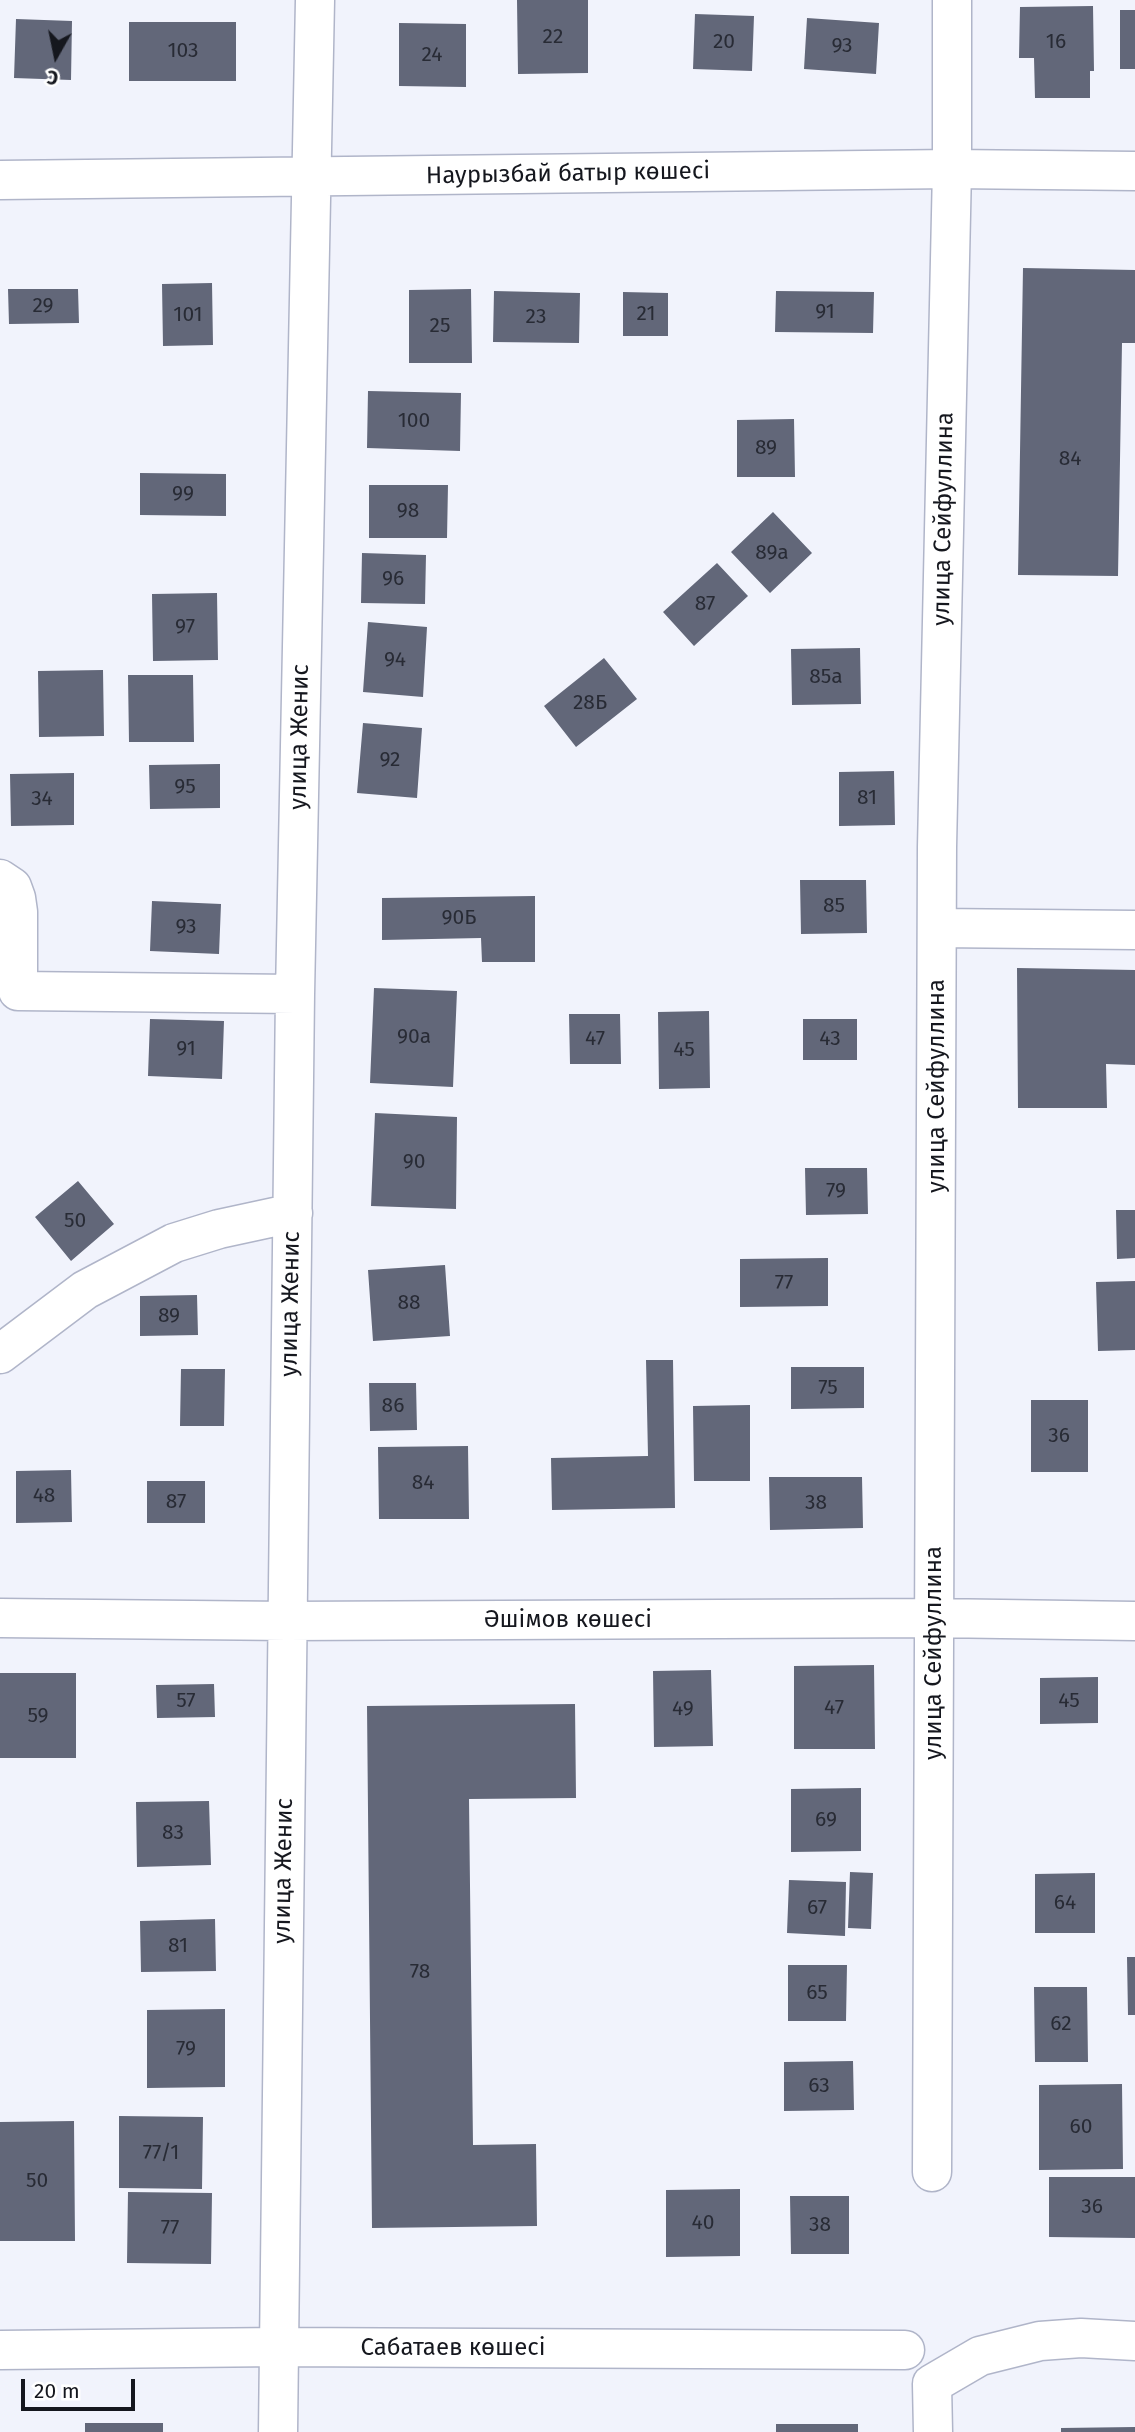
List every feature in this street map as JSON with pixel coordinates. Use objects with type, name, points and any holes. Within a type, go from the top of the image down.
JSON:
[{"type":"street","name":"улица Женис","points":[[278,2432],[295,994],[315,0]]},
{"type":"street","name":"улица Сейфуллина","points":[[932,2172],[937,847],[952,170],[952,0]]},
{"type":"street","name":"Наурызбай батыр көшесі","points":[[0,180],[952,170],[1135,172]]},
{"type":"street","points":[[0,879],[12,887],[18,912],[9,991],[295,994]]},
{"type":"street","points":[[938,928],[1135,930]]},
{"type":"street","points":[[0,1354],[85,1290],[174,1243],[219,1229],[293,1213]]},
{"type":"street","name":"Әшімов көшесі","points":[[0,1618],[287,1621],[935,1618],[1135,1621]]},
{"type":"street","points":[[933,2432],[932,2384],[980,2356],[1040,2341],[1081,2338],[1135,2341]]},
{"type":"street","name":"Сабатаев көшесі","points":[[0,2350],[279,2347],[905,2350]]},
{"type":"building","points":[[517,0],[588,0],[588,73],[518,74]]},
{"type":"building","points":[[1093,6],[1094,71],[1090,71],[1090,98],[1035,98],[1034,58],[1019,58],[1020,7]]},
{"type":"building","points":[[1120,10],[1135,10],[1135,69],[1120,69]]},
{"type":"building","points":[[695,14],[754,16],[752,71],[693,69]]},
{"type":"building","points":[[807,18],[879,23],[876,74],[804,69]]},
{"type":"building","points":[[16,19],[72,21],[71,80],[14,78]]},
{"type":"building","points":[[129,22],[236,22],[236,81],[129,81]]},
{"type":"building","points":[[399,23],[466,24],[466,87],[399,86]]},
{"type":"building","points":[[1023,268],[1135,270],[1135,343],[1122,343],[1118,576],[1018,575]]},
{"type":"building","points":[[212,283],[213,345],[163,346],[162,284]]},
{"type":"building","points":[[8,289],[78,289],[79,323],[9,324]]},
{"type":"building","points":[[471,289],[472,363],[409,363],[409,290]]},
{"type":"building","points":[[494,291],[580,293],[579,343],[493,342]]},
{"type":"building","points":[[776,291],[874,292],[873,333],[775,332]]},
{"type":"building","points":[[623,292],[668,293],[668,336],[623,336]]},
{"type":"building","points":[[368,391],[461,393],[460,451],[367,448]]},
{"type":"building","points":[[794,419],[795,477],[737,477],[737,420]]},
{"type":"building","points":[[140,473],[226,474],[226,516],[140,515]]},
{"type":"building","points":[[369,485],[448,485],[447,538],[369,538]]},
{"type":"building","points":[[773,512],[812,553],[770,593],[731,552]]},
{"type":"building","points":[[362,553],[426,555],[425,604],[361,603]]},
{"type":"building","points":[[717,563],[748,596],[694,646],[663,612]]},
{"type":"building","points":[[217,593],[218,660],[153,661],[152,594]]},
{"type":"building","points":[[368,622],[427,627],[423,697],[363,692]]},
{"type":"building","points":[[860,648],[861,704],[792,705],[791,649]]},
{"type":"building","points":[[604,658],[637,699],[576,747],[544,706]]},
{"type":"building","points":[[103,670],[104,736],[39,737],[38,671]]},
{"type":"building","points":[[128,675],[193,675],[194,742],[129,742]]},
{"type":"building","points":[[363,723],[422,728],[417,798],[357,793]]},
{"type":"building","points":[[220,764],[220,808],[150,809],[149,765]]},
{"type":"building","points":[[894,771],[895,825],[839,826],[839,772]]},
{"type":"building","points":[[74,773],[74,825],[11,826],[10,774]]},
{"type":"building","points":[[800,880],[866,880],[867,933],[801,934]]},
{"type":"building","points":[[535,896],[535,962],[482,962],[481,938],[382,940],[382,898]]},
{"type":"building","points":[[152,901],[221,904],[219,954],[150,951]]},
{"type":"building","points":[[1017,968],[1135,970],[1135,1065],[1106,1064],[1107,1108],[1018,1108]]},
{"type":"building","points":[[374,988],[457,991],[453,1087],[370,1083]]},
{"type":"building","points":[[709,1011],[710,1088],[659,1089],[658,1012]]},
{"type":"building","points":[[569,1014],[620,1014],[621,1064],[570,1064]]},
{"type":"building","points":[[150,1019],[224,1021],[222,1079],[148,1076]]},
{"type":"building","points":[[803,1019],[857,1019],[857,1060],[803,1060]]},
{"type":"building","points":[[375,1113],[457,1117],[456,1209],[371,1206]]},
{"type":"building","points":[[805,1168],[867,1168],[868,1214],[806,1215]]},
{"type":"building","points":[[78,1181],[114,1224],[71,1261],[35,1217]]},
{"type":"building","points":[[1116,1210],[1135,1210],[1135,1258],[1117,1259]]},
{"type":"building","points":[[828,1258],[828,1306],[740,1307],[740,1259]]},
{"type":"building","points":[[445,1265],[450,1336],[373,1341],[368,1270]]},
{"type":"building","points":[[1135,1281],[1135,1350],[1098,1351],[1096,1282]]},
{"type":"building","points":[[197,1295],[198,1335],[140,1336],[140,1296]]},
{"type":"building","points":[[646,1360],[673,1360],[675,1508],[552,1510],[551,1458],[648,1456]]},
{"type":"building","points":[[791,1367],[864,1367],[864,1408],[791,1409]]},
{"type":"building","points":[[181,1369],[225,1369],[224,1426],[180,1426]]},
{"type":"building","points":[[369,1383],[416,1383],[417,1430],[370,1431]]},
{"type":"building","points":[[1031,1400],[1088,1400],[1088,1472],[1031,1472]]},
{"type":"building","points":[[750,1405],[750,1481],[694,1481],[693,1406]]},
{"type":"building","points":[[468,1446],[469,1519],[379,1519],[378,1447]]},
{"type":"building","points":[[71,1470],[72,1522],[16,1523],[16,1471]]},
{"type":"building","points":[[769,1477],[862,1477],[863,1528],[770,1530]]},
{"type":"building","points":[[147,1481],[205,1481],[205,1523],[147,1523]]},
{"type":"building","points":[[874,1665],[875,1749],[794,1749],[794,1666]]},
{"type":"building","points":[[711,1670],[713,1746],[654,1747],[653,1671]]},
{"type":"building","points":[[0,1673],[76,1673],[76,1758],[0,1758]]},
{"type":"building","points":[[1098,1677],[1098,1723],[1040,1724],[1040,1678]]},
{"type":"building","points":[[214,1684],[215,1717],[157,1718],[156,1685]]},
{"type":"building","points":[[575,1704],[576,1798],[469,1799],[473,2145],[536,2144],[537,2226],[372,2228],[367,1706]]},
{"type":"building","points":[[861,1788],[861,1851],[791,1852],[791,1789]]},
{"type":"building","points":[[209,1801],[211,1865],[137,1867],[136,1802]]},
{"type":"building","points":[[850,1872],[873,1873],[871,1929],[848,1928]]},
{"type":"building","points":[[1095,1873],[1095,1933],[1035,1933],[1035,1874]]},
{"type":"building","points":[[789,1880],[846,1882],[845,1936],[787,1933]]},
{"type":"building","points":[[215,1919],[216,1971],[141,1972],[140,1921]]},
{"type":"building","points":[[1127,1957],[1135,1957],[1135,2015],[1128,2015]]},
{"type":"building","points":[[788,1965],[847,1965],[846,2021],[788,2021]]},
{"type":"building","points":[[1034,1987],[1087,1987],[1088,2062],[1035,2062]]},
{"type":"building","points":[[225,2009],[225,2087],[147,2088],[147,2010]]},
{"type":"building","points":[[853,2061],[854,2110],[784,2111],[784,2062]]},
{"type":"building","points":[[1122,2084],[1123,2169],[1039,2170],[1039,2085]]},
{"type":"building","points":[[119,2116],[203,2117],[202,2189],[119,2188]]},
{"type":"building","points":[[74,2121],[75,2241],[0,2241],[0,2122]]},
{"type":"building","points":[[1049,2177],[1135,2177],[1135,2238],[1049,2237]]},
{"type":"building","points":[[740,2189],[740,2256],[666,2257],[666,2190]]},
{"type":"building","points":[[128,2192],[212,2193],[211,2264],[127,2263]]},
{"type":"building","points":[[790,2196],[849,2196],[849,2254],[791,2254]]},
{"type":"building","points":[[85,2423],[163,2423],[163,2432],[85,2432]]},
{"type":"building","points":[[776,2424],[858,2424],[858,2432],[776,2432]]},
{"type":"building","points":[[1135,2427],[1135,2432],[1061,2432],[1061,2428]]}]
